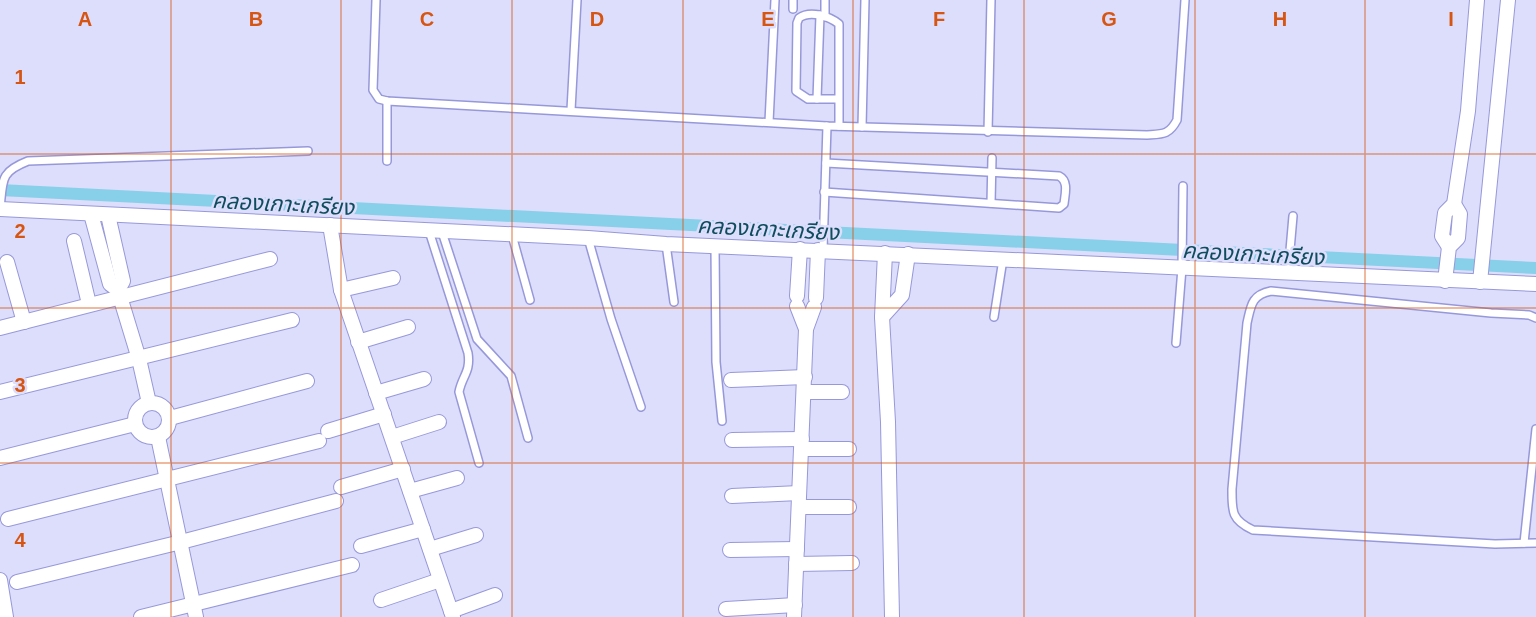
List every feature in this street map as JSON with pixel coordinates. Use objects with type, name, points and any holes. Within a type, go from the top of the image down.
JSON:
[{"type":"street","points":[[1445,275],[1449,249],[1458,238],[1460,214],[1454,204],[1468,111],[1477,0]]},
{"type":"street","points":[[1480,277],[1508,0]]},
{"type":"street","points":[[0,205],[91,214],[588,238],[666,244],[1003,259],[1182,262],[1288,273],[1445,275],[1536,284]]},
{"type":"street","points":[[91,214],[110,284],[118,294],[139,359],[149,403]]},
{"type":"street","points":[[108,214],[123,282],[118,294]]},
{"type":"street","points":[[330,225],[341,291],[452,614],[495,595]]},
{"type":"street","points":[[74,241],[89,304]]},
{"type":"street","points":[[800,249],[797,301],[806,329]]},
{"type":"street","points":[[726,609],[794,611],[806,329],[815,302],[820,250]]},
{"type":"street","points":[[885,253],[882,316],[888,422],[891,617]]},
{"type":"street","points":[[882,316],[902,295],[908,255]]},
{"type":"street","points":[[0,328],[118,294],[270,259]]},
{"type":"street","points":[[7,262],[24,322]]},
{"type":"street","points":[[341,291],[393,278]]},
{"type":"street","points":[[0,393],[292,320]]},
{"type":"street","points":[[358,342],[408,327]]},
{"type":"street","points":[[731,380],[805,377]]},
{"type":"street","points":[[376,393],[424,379]]},
{"type":"street","points":[[170,418],[307,381]]},
{"type":"street","points":[[804,393],[842,392]]},
{"type":"street","points":[[149,403],[160,404],[168,412],[170,418],[167,429],[158,436],[146,437],[137,430],[135,424],[136,413],[143,405],[149,403]]},
{"type":"street","points":[[8,519],[167,479],[323,436],[384,414]]},
{"type":"street","points":[[392,437],[439,422]]},
{"type":"street","points":[[0,458],[135,424]]},
{"type":"street","points":[[158,436],[194,610]]},
{"type":"street","points":[[732,440],[802,443],[849,449]]},
{"type":"street","points":[[341,487],[403,469]]},
{"type":"street","points":[[410,491],[457,478]]},
{"type":"street","points":[[732,496],[799,500],[849,507]]},
{"type":"street","points":[[17,582],[336,501]]},
{"type":"street","points":[[361,546],[423,529]]},
{"type":"street","points":[[430,549],[476,535]]},
{"type":"street","points":[[730,550],[797,549]]},
{"type":"street","points":[[796,564],[852,563]]},
{"type":"street","points":[[141,617],[194,610],[352,565]]},
{"type":"street","points":[[0,580],[6,617]]},
{"type":"street","points":[[381,600],[440,580]]},
{"type":"lane","points":[[376,0],[373,90],[379,99],[387,101],[827,126],[1147,135],[1166,133],[1172,130],[1177,120],[1185,0]]},
{"type":"lane","points":[[571,110],[577,0]]},
{"type":"lane","points":[[769,122],[775,0]]},
{"type":"lane","points":[[793,9],[794,0]]},
{"type":"lane","points":[[817,99],[825,0]]},
{"type":"lane","points":[[862,127],[865,0]]},
{"type":"lane","points":[[988,132],[991,0]]},
{"type":"lane","points":[[838,126],[839,99],[839,24],[823,16],[803,14],[797,23],[795,88],[802,96],[839,99]]},
{"type":"lane","points":[[387,101],[387,161]]},
{"type":"lane","points":[[820,250],[823,235],[827,126]]},
{"type":"lane","points":[[0,205],[2,178],[9,168],[28,160],[308,151]]},
{"type":"lane","points":[[991,203],[992,158]]},
{"type":"lane","points":[[824,192],[1059,208],[1064,204],[1065,182],[1059,176],[826,163]]},
{"type":"lane","points":[[1176,343],[1182,262],[1183,186]]},
{"type":"lane","points":[[1288,273],[1293,216]]},
{"type":"lane","points":[[436,232],[477,339],[511,376],[528,438]]},
{"type":"lane","points":[[436,232],[468,353],[468,372],[459,392],[479,463]]},
{"type":"lane","points":[[512,235],[530,300]]},
{"type":"lane","points":[[588,238],[610,319],[640,407]]},
{"type":"lane","points":[[666,244],[674,302]]},
{"type":"lane","points":[[714,246],[716,362],[722,421]]},
{"type":"lane","points":[[994,317],[1003,259]]},
{"type":"lane","points":[[1536,318],[1529,315],[1283,292],[1261,293],[1251,304],[1247,323],[1232,489],[1232,509],[1236,519],[1253,530],[1495,544],[1536,543]]},
{"type":"lane","points":[[1524,543],[1536,429]]},
{"type":"waterway","name":"คลองเกาะเกรียง","points":[[0,190],[1536,268]]}]
